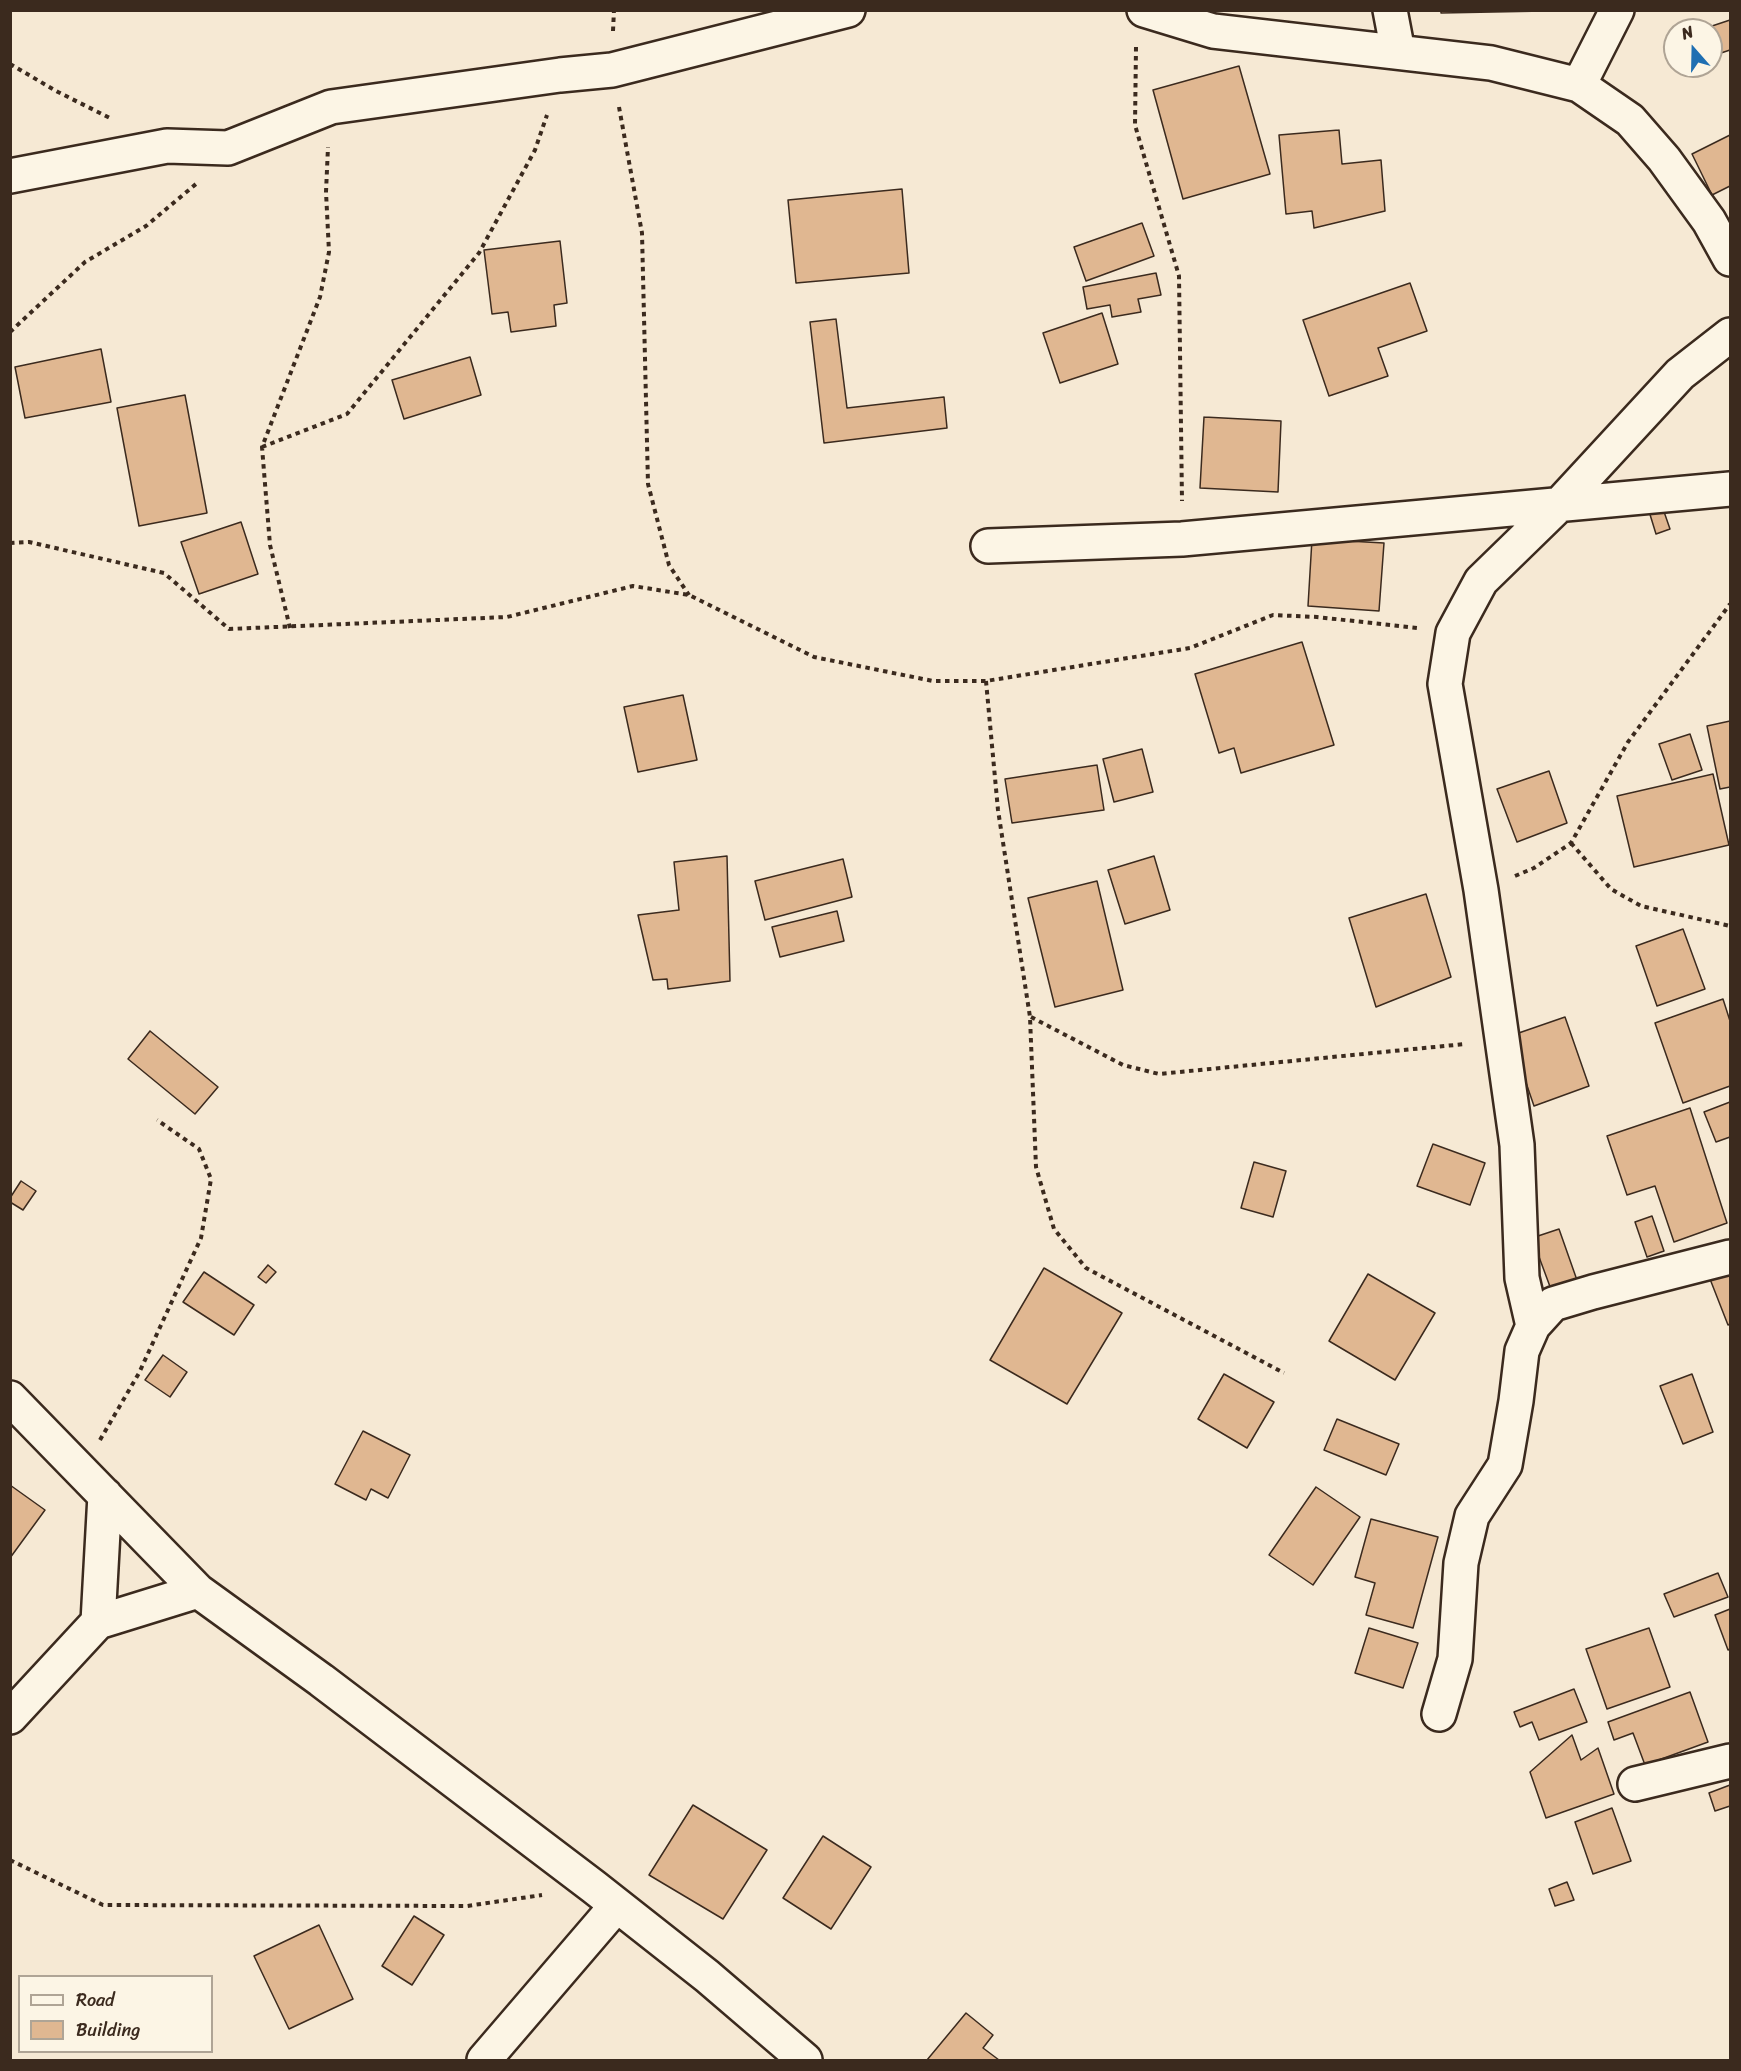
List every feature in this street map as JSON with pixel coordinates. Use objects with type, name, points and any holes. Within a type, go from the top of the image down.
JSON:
[{"type":"street","points":[[10,176],[167,146],[228,148],[331,107],[560,75],[612,70],[848,10]]},
{"type":"street","points":[[1144,10],[1213,31],[1491,63],[1579,85],[1630,120],[1657,151],[1708,221],[1731,259]]},
{"type":"street","points":[[1390,10],[1398,52]]},
{"type":"street","points":[[1579,85],[1617,10]]},
{"type":"street","points":[[1533,1326],[1522,1278],[1517,1145],[1481,890],[1445,684],[1453,633],[1481,581],[1559,506],[1680,374],[1731,335]]},
{"type":"street","points":[[988,546],[1182,538],[1731,489]]},
{"type":"street","points":[[1438,1714],[1455,1659],[1461,1563],[1469,1528],[1472,1516],[1505,1465],[1516,1401],[1521,1351],[1533,1326],[1553,1304],[1731,1257]]},
{"type":"street","points":[[10,1398],[198,1591],[321,1680],[606,1896],[707,1976],[805,2061]]},
{"type":"street","points":[[98,1622],[105,1495]]},
{"type":"street","points":[[10,1717],[98,1622],[198,1591]]},
{"type":"street","points":[[1635,1784],[1731,1761]]},
{"type":"street","points":[[484,2061],[606,1896]]},
{"type":"path","points":[[1136,45],[1135,125],[1179,276],[1182,538]]},
{"type":"path","points":[[10,64],[58,92],[117,121]]},
{"type":"path","points":[[612,70],[642,233],[648,484],[669,565],[689,595]]},
{"type":"path","points":[[262,447],[347,414],[479,253],[536,150],[560,75]]},
{"type":"path","points":[[290,628],[270,545],[262,447],[320,297],[329,252],[326,192],[331,107]]},
{"type":"path","points":[[10,332],[85,262],[146,226],[200,181],[228,148]]},
{"type":"path","points":[[10,543],[29,542],[164,573],[230,629],[507,617],[633,586],[689,595],[814,657],[933,681],[986,681],[1190,648],[1273,615],[1317,617],[1453,633]]},
{"type":"path","points":[[1481,890],[1534,868],[1571,843],[1628,742],[1731,604]]},
{"type":"path","points":[[986,681],[998,810],[1030,1017],[1035,1167],[1054,1229],[1086,1268],[1284,1373]]},
{"type":"path","points":[[1571,843],[1611,888],[1641,906],[1731,926]]},
{"type":"path","points":[[1030,1017],[1123,1065],[1159,1074],[1501,1040]]},
{"type":"path","points":[[82,1472],[139,1373],[201,1238],[211,1179],[199,1149],[157,1120]]},
{"type":"path","points":[[10,1860],[103,1905],[467,1906],[606,1896]]},
{"type":"building","points":[[1441,10],[1545,10],[1545,11],[1441,13]]},
{"type":"building","points":[[1730,20],[1730,50],[1723,52],[1723,22]]},
{"type":"building","points":[[1239,66],[1270,174],[1183,199],[1153,90]]},
{"type":"building","points":[[1339,130],[1342,164],[1381,160],[1385,211],[1314,228],[1312,211],[1286,214],[1279,135]]},
{"type":"building","points":[[1730,135],[1730,186],[1712,195],[1692,154]]},
{"type":"building","points":[[902,189],[909,273],[796,283],[788,200]]},
{"type":"building","points":[[1142,223],[1154,256],[1086,281],[1074,247]]},
{"type":"building","points":[[560,241],[567,303],[554,305],[556,326],[511,332],[508,312],[492,314],[484,250]]},
{"type":"building","points":[[1156,273],[1161,295],[1138,299],[1141,312],[1112,317],[1110,305],[1087,309],[1083,287]]},
{"type":"building","points":[[1410,283],[1427,331],[1378,348],[1388,376],[1329,396],[1303,320]]},
{"type":"building","points":[[1102,313],[1118,364],[1060,383],[1043,333]]},
{"type":"building","points":[[836,319],[847,408],[944,397],[947,428],[824,443],[810,322]]},
{"type":"building","points":[[101,349],[111,402],[25,418],[15,367]]},
{"type":"building","points":[[470,357],[481,395],[404,419],[392,380]]},
{"type":"building","points":[[185,395],[207,513],[139,526],[117,408]]},
{"type":"building","points":[[1204,417],[1281,421],[1278,492],[1200,488]]},
{"type":"building","points":[[1661,503],[1670,529],[1656,534],[1648,508]]},
{"type":"building","points":[[241,522],[258,574],[199,594],[181,542]]},
{"type":"building","points":[[1312,539],[1384,543],[1379,611],[1308,606]]},
{"type":"building","points":[[1302,642],[1334,745],[1241,773],[1234,748],[1219,753],[1195,674]]},
{"type":"building","points":[[683,695],[697,760],[638,772],[624,707]]},
{"type":"building","points":[[1730,721],[1730,787],[1720,789],[1707,726]]},
{"type":"building","points":[[1690,734],[1702,770],[1672,780],[1659,744]]},
{"type":"building","points":[[1142,749],[1153,792],[1114,802],[1103,759]]},
{"type":"building","points":[[1097,765],[1104,810],[1012,823],[1005,779]]},
{"type":"building","points":[[1549,771],[1567,823],[1517,842],[1497,789]]},
{"type":"building","points":[[1713,774],[1729,845],[1634,867],[1617,796]]},
{"type":"building","points":[[727,856],[730,981],[668,989],[667,979],[653,980],[638,915],[679,910],[674,862]]},
{"type":"building","points":[[1154,856],[1170,910],[1125,924],[1108,870]]},
{"type":"building","points":[[843,859],[852,897],[765,920],[755,881]]},
{"type":"building","points":[[1097,881],[1123,990],[1055,1007],[1028,898]]},
{"type":"building","points":[[1426,894],[1451,977],[1376,1007],[1349,918]]},
{"type":"building","points":[[837,911],[844,941],[780,957],[772,927]]},
{"type":"building","points":[[1683,929],[1705,989],[1657,1006],[1636,946]]},
{"type":"building","points":[[1723,999],[1730,1021],[1730,1086],[1683,1103],[1655,1023]]},
{"type":"building","points":[[1565,1017],[1589,1086],[1534,1106],[1510,1036]]},
{"type":"building","points":[[150,1031],[218,1087],[195,1114],[128,1059]]},
{"type":"building","points":[[1730,1102],[1730,1137],[1716,1142],[1704,1112]]},
{"type":"building","points":[[1690,1108],[1727,1223],[1674,1242],[1655,1186],[1627,1195],[1607,1136]]},
{"type":"building","points":[[1433,1144],[1485,1163],[1470,1205],[1417,1186]]},
{"type":"building","points":[[1254,1162],[1286,1171],[1273,1217],[1241,1208]]},
{"type":"building","points":[[21,1181],[36,1191],[23,1210],[10,1202],[10,1198]]},
{"type":"building","points":[[1652,1216],[1664,1251],[1647,1257],[1635,1222]]},
{"type":"building","points":[[1559,1229],[1578,1283],[1552,1292],[1532,1238]]},
{"type":"building","points":[[268,1265],[276,1272],[266,1283],[258,1277]]},
{"type":"building","points":[[1044,1268],[1122,1313],[1067,1404],[990,1360]]},
{"type":"building","points":[[1730,1271],[1730,1324],[1728,1325],[1710,1279]]},
{"type":"building","points":[[204,1272],[254,1305],[234,1335],[183,1302]]},
{"type":"building","points":[[1368,1274],[1435,1313],[1395,1380],[1329,1341]]},
{"type":"building","points":[[163,1355],[187,1372],[170,1397],[145,1380]]},
{"type":"building","points":[[1224,1374],[1274,1402],[1247,1448],[1198,1419]]},
{"type":"building","points":[[1692,1374],[1713,1432],[1683,1444],[1660,1386]]},
{"type":"building","points":[[1337,1419],[1399,1444],[1386,1475],[1324,1450]]},
{"type":"building","points":[[363,1431],[410,1455],[388,1498],[371,1489],[366,1500],[335,1484]]},
{"type":"building","points":[[10,1485],[45,1510],[10,1558]]},
{"type":"building","points":[[1316,1487],[1360,1517],[1313,1585],[1269,1555]]},
{"type":"building","points":[[1371,1519],[1438,1537],[1413,1628],[1366,1615],[1375,1583],[1355,1577]]},
{"type":"building","points":[[1718,1573],[1728,1597],[1674,1617],[1664,1594]]},
{"type":"building","points":[[1730,1609],[1730,1649],[1728,1650],[1715,1615]]},
{"type":"building","points":[[1369,1628],[1418,1643],[1403,1688],[1355,1673]]},
{"type":"building","points":[[1649,1628],[1670,1687],[1607,1709],[1586,1649]]},
{"type":"building","points":[[1574,1689],[1587,1722],[1539,1740],[1532,1722],[1520,1727],[1514,1712]]},
{"type":"building","points":[[1690,1692],[1708,1742],[1645,1765],[1633,1733],[1614,1740],[1608,1722]]},
{"type":"building","points":[[1572,1735],[1581,1760],[1598,1748],[1614,1794],[1546,1818],[1530,1772]]},
{"type":"building","points":[[1730,1785],[1730,1806],[1715,1811],[1709,1793]]},
{"type":"building","points":[[693,1805],[767,1850],[723,1919],[649,1875]]},
{"type":"building","points":[[1612,1808],[1631,1861],[1593,1874],[1575,1822]]},
{"type":"building","points":[[823,1836],[871,1867],[831,1929],[783,1898]]},
{"type":"building","points":[[1567,1882],[1574,1900],[1555,1906],[1549,1889]]},
{"type":"building","points":[[414,1916],[444,1935],[412,1985],[382,1966]]},
{"type":"building","points":[[319,1925],[353,1999],[289,2029],[254,1956]]},
{"type":"building","points":[[966,2013],[993,2035],[983,2048],[999,2060],[927,2060]]}]
